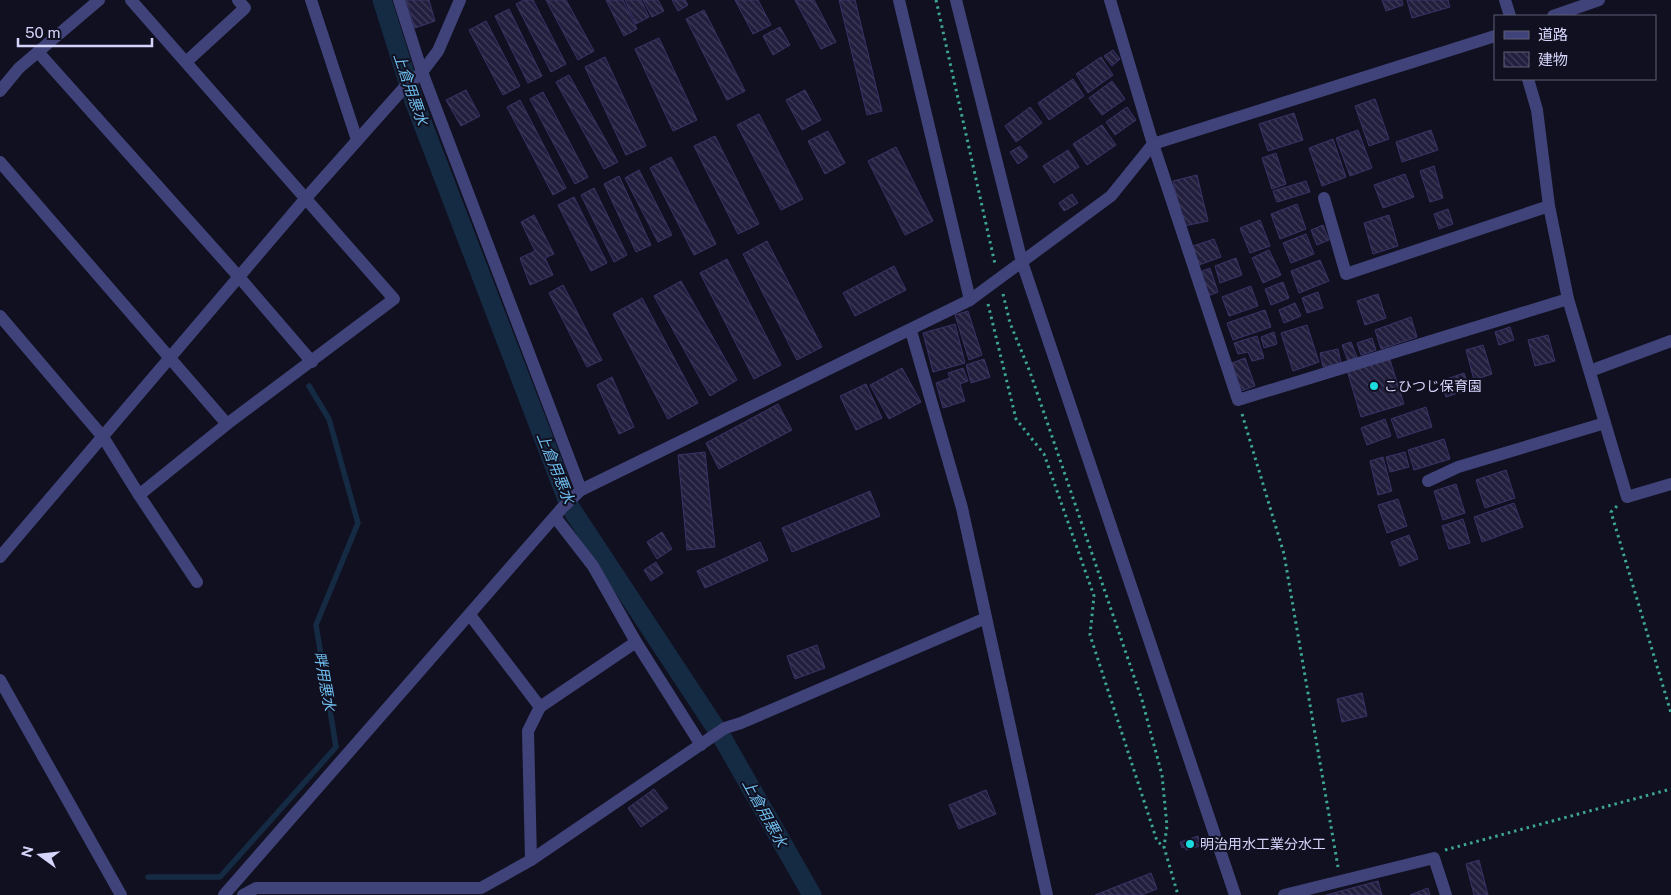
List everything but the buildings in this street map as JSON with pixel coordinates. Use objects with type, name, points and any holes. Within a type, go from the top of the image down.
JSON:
[{"type":"street","points":[[0,91],[20,68],[99,0]]},
{"type":"street","points":[[130,0],[394,299],[227,424],[139,495]]},
{"type":"street","points":[[186,62],[245,8],[238,0]]},
{"type":"street","points":[[311,0],[357,140]]},
{"type":"street","points":[[399,0],[422,72],[581,490]]},
{"type":"street","points":[[0,557],[103,437],[168,356],[357,140],[403,89],[422,72],[438,51],[460,0]]},
{"type":"street","points":[[899,0],[970,300]]},
{"type":"street","points":[[956,0],[1022,262],[1235,895]]},
{"type":"street","points":[[1110,0],[1153,144],[1238,400],[1568,299]]},
{"type":"street","points":[[1505,0],[1510,15]]},
{"type":"street","points":[[1556,15],[1599,0]]},
{"type":"street","points":[[225,894],[559,512],[581,490],[911,331],[970,300],[1111,196],[1153,144],[1494,36]]},
{"type":"street","points":[[38,52],[239,277],[312,362]]},
{"type":"street","points":[[1528,80],[1537,110],[1549,206],[1568,299],[1627,497],[1671,484]]},
{"type":"street","points":[[0,162],[227,424]]},
{"type":"street","points":[[1324,198],[1346,274],[1549,206]]},
{"type":"street","points":[[0,316],[103,437],[197,582]]},
{"type":"street","points":[[911,331],[962,508],[1047,895]]},
{"type":"street","points":[[1590,371],[1671,341]]},
{"type":"street","points":[[1428,482],[1458,467],[1606,423]]},
{"type":"street","points":[[559,512],[636,642],[705,742]]},
{"type":"street","points":[[470,615],[540,707]]},
{"type":"street","points":[[242,895],[256,888],[483,892],[725,728],[741,723],[986,618]]},
{"type":"street","points":[[530,860],[528,731],[540,707],[636,642]]},
{"type":"street","points":[[0,680],[122,895]]},
{"type":"street","points":[[1284,895],[1434,858],[1446,895]]},
{"type":"path","points":[[936,0],[1010,323],[1030,372],[1142,700],[1162,775],[1167,826],[1164,847],[1178,895]]},
{"type":"path","points":[[984,290],[1016,419],[1044,454],[1094,596],[1090,635],[1157,841],[1164,847]]},
{"type":"path","points":[[1238,400],[1284,554],[1340,880]]},
{"type":"path","points":[[1627,497],[1610,512],[1671,713]]},
{"type":"path","points":[[1434,858],[1448,848],[1671,789]]},
{"type":"waterway","name":"上倉用悪水","points":[[382,0],[414,101],[570,507],[723,739],[812,895]]},
{"type":"waterway","name":"畔用悪水","points":[[148,877],[220,877],[336,747],[316,625],[358,523],[329,419],[309,386]]},
{"type":"place","name":"こひつじ保育園","points":[[1374,386]]},
{"type":"place","name":"明治用水工業分水工","points":[[1190,844]]}]
